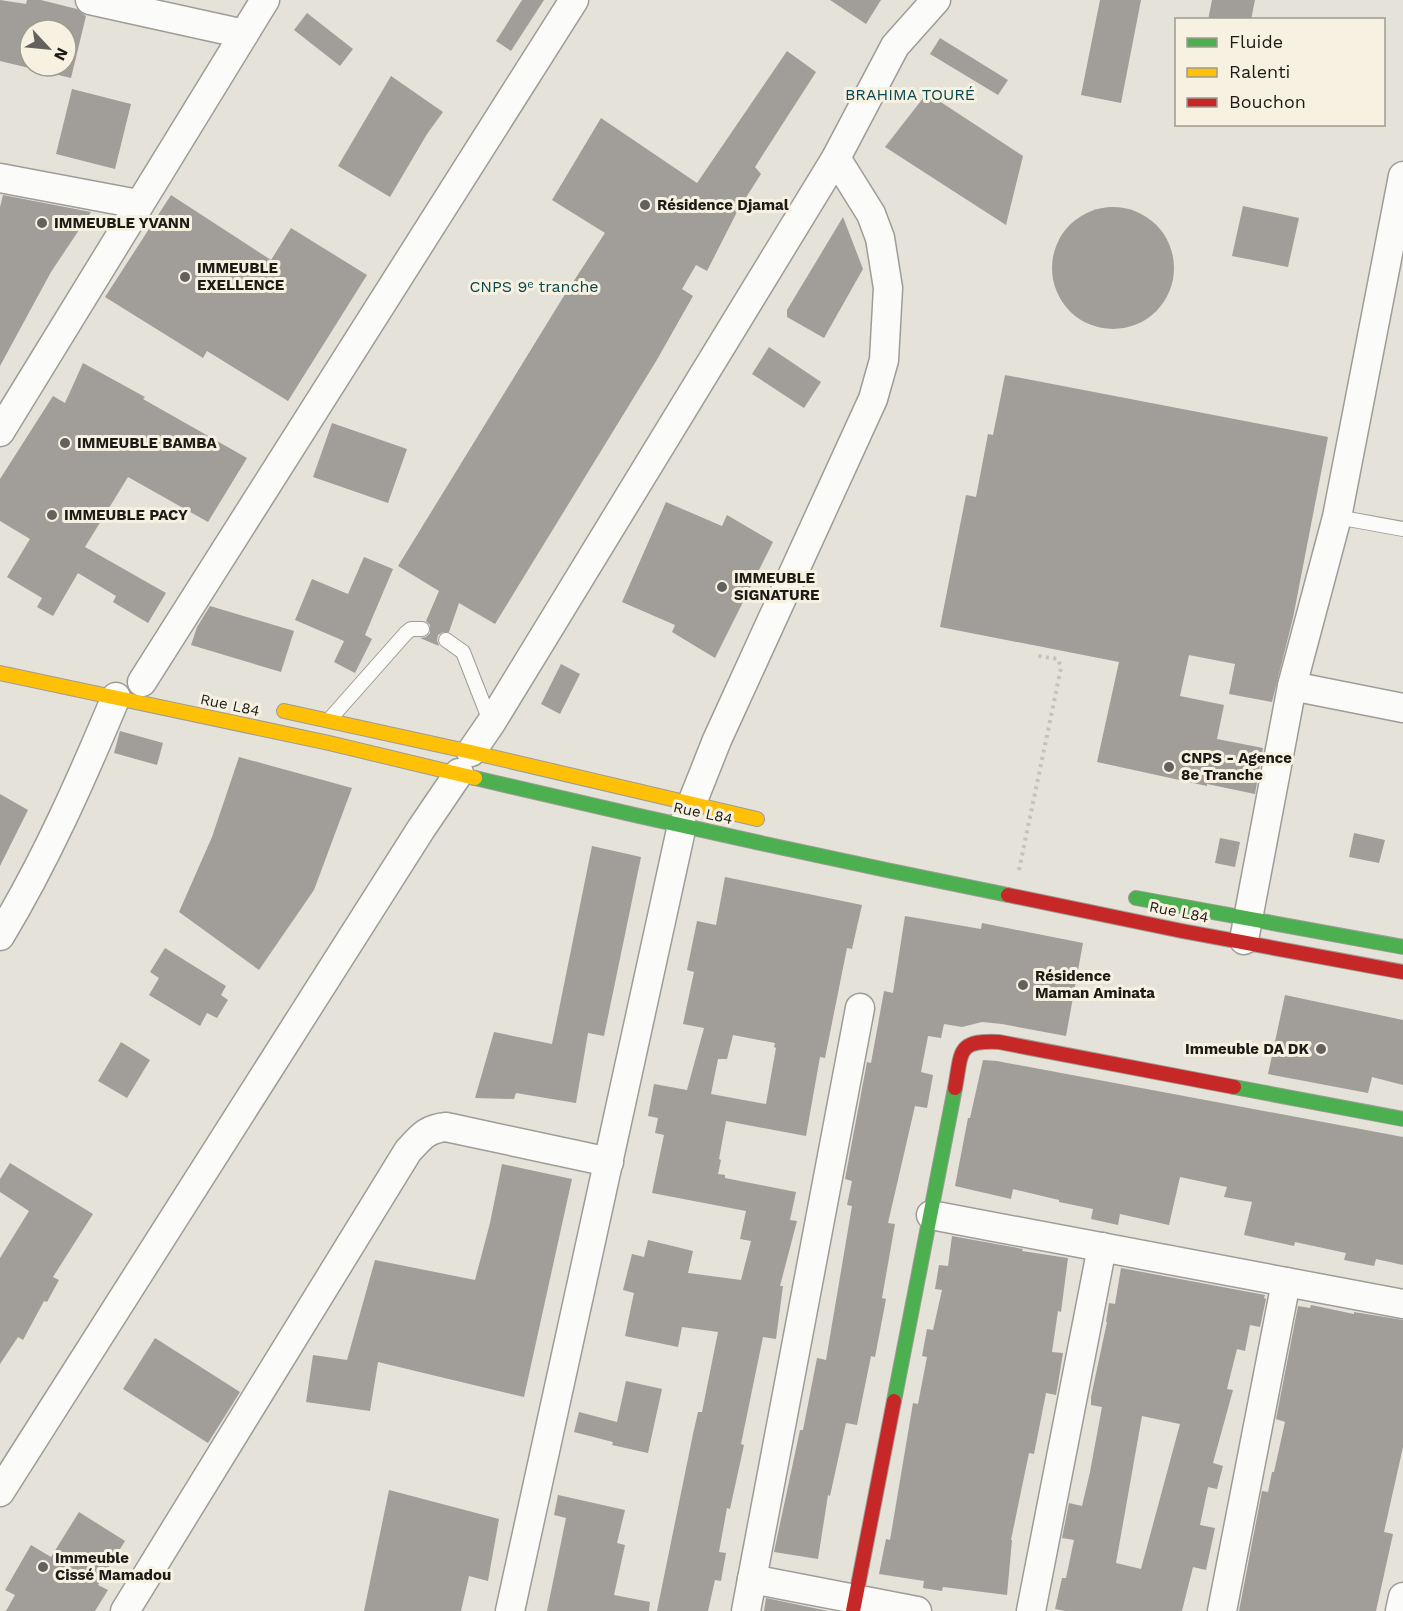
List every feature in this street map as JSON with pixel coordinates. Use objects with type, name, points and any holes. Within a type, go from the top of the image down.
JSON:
[{"type":"street","points":[[90,0],[244,34]]},
{"type":"street","points":[[0,432],[12,389],[138,204],[265,0]]},
{"type":"street","points":[[0,936],[48,847],[84,773],[136,686],[574,0]]},
{"type":"street","points":[[0,1492],[421,829],[491,723],[836,158],[895,46],[936,0]]},
{"type":"street","points":[[510,1611],[687,814],[717,740],[873,399],[885,360],[888,288],[880,238],[871,214],[836,158]]},
{"type":"street","points":[[1246,930],[1292,686],[1337,517],[1403,176]]},
{"type":"street","points":[[0,178],[138,204]]},
{"type":"street","name":"Rue L84","points":[[0,673],[136,686],[687,814],[831,859],[1182,931],[1246,930],[1403,947]]},
{"type":"street","points":[[1292,686],[1403,708]]},
{"type":"street","name":"Rue L84","points":[[270,708],[329,720],[618,812],[687,814],[769,822]]},
{"type":"street","name":"Rue L84","points":[[1127,897],[1403,972]]},
{"type":"street","points":[[746,1611],[860,1008]]},
{"type":"street","points":[[854,1605],[962,1051],[967,1045],[981,1041],[999,1042],[1403,1119]]},
{"type":"street","points":[[125,1611],[408,1151],[423,1136],[432,1129],[446,1127],[609,1162]]},
{"type":"street","points":[[931,1215],[1403,1304]]},
{"type":"street","points":[[1031,1611],[1102,1247]]},
{"type":"street","points":[[1222,1611],[1286,1282]]},
{"type":"street","points":[[752,1579],[854,1605],[917,1611]]},
{"type":"street","points":[[1400,1611],[1403,1596]]},
{"type":"lane","points":[[1337,517],[1403,529]]},
{"type":"lane","points":[[329,720],[406,633],[411,629],[422,629]]},
{"type":"lane","points":[[446,640],[463,652],[491,723]]},
{"type":"path","points":[[1018,875],[1061,668],[1058,659],[1038,656]]},
{"type":"building","points":[[0,0],[26,4],[27,0],[41,0],[77,9],[86,16],[78,49],[78,18],[18,18],[18,65],[0,61]]},
{"type":"building","points":[[522,0],[544,0],[511,51],[496,41]]},
{"type":"building","points":[[830,0],[881,0],[866,24]]},
{"type":"building","points":[[1100,0],[1141,0],[1121,103],[1081,95]]},
{"type":"building","points":[[1212,0],[1255,0],[1251,18],[1208,18]]},
{"type":"building","points":[[307,13],[353,49],[340,66],[294,30]]},
{"type":"building","points":[[940,38],[1008,80],[998,95],[930,54]]},
{"type":"building","points":[[787,51],[816,72],[755,167],[761,174],[738,210],[707,271],[696,265],[682,289],[693,296],[658,358],[495,624],[459,603],[449,632],[438,635],[439,646],[420,638],[430,633],[430,625],[426,621],[439,591],[398,566],[605,233],[552,200],[601,118],[697,183]]},
{"type":"building","points":[[391,76],[443,112],[427,134],[390,197],[338,166]]},
{"type":"building","points":[[72,89],[131,104],[115,169],[56,154]]},
{"type":"building","points":[[927,93],[1023,156],[1006,225],[885,147]]},
{"type":"building","points":[[3,195],[91,212],[51,272],[0,366],[0,207]]},
{"type":"building","points":[[171,195],[271,260],[291,228],[367,275],[288,401],[207,351],[203,358],[105,297]]},
{"type":"building","points":[[1243,206],[1299,218],[1288,267],[1232,256]]},
{"type":"building","points":[[1113,207],[1136,211],[1156,225],[1170,245],[1174,268],[1170,291],[1156,311],[1136,325],[1113,329],[1090,325],[1070,311],[1056,291],[1052,268],[1056,245],[1070,225],[1090,211]]},
{"type":"building","points":[[843,217],[863,269],[824,338],[787,317],[787,310]]},
{"type":"building","points":[[769,347],[821,382],[804,408],[752,374]]},
{"type":"building","points":[[83,363],[247,458],[208,522],[128,477],[85,547],[166,593],[148,623],[113,602],[116,596],[78,573],[53,616],[37,607],[42,598],[7,577],[30,539],[0,521],[0,479],[53,396],[65,403]]},
{"type":"building","points":[[1005,375],[1328,437],[1293,618],[1272,702],[1229,694],[1235,664],[1189,655],[1180,696],[1224,705],[1217,739],[1263,748],[1255,794],[1097,762],[1119,662],[940,627],[966,495],[976,497],[988,434],[993,435]]},
{"type":"building","points":[[332,423],[407,449],[388,503],[313,477]]},
{"type":"building","points":[[666,502],[722,526],[727,515],[773,542],[715,658],[672,632],[675,625],[622,602]]},
{"type":"building","points":[[364,557],[393,569],[365,635],[372,639],[355,673],[334,662],[344,641],[295,620],[312,579],[348,594]]},
{"type":"building","points":[[210,606],[294,631],[281,672],[191,645],[197,627]]},
{"type":"building","points":[[561,664],[580,674],[560,714],[541,704]]},
{"type":"building","points":[[120,731],[163,743],[157,765],[114,753]]},
{"type":"building","points":[[239,757],[352,788],[314,890],[259,970],[179,912],[212,837]]},
{"type":"building","points":[[0,794],[28,810],[0,866]]},
{"type":"building","points":[[1354,833],[1385,840],[1379,863],[1349,857]]},
{"type":"building","points":[[1220,838],[1240,842],[1235,867],[1215,863]]},
{"type":"building","points":[[592,846],[641,857],[604,1036],[588,1033],[576,1103],[516,1093],[514,1099],[475,1098],[494,1032],[552,1044]]},
{"type":"building","points":[[725,877],[862,905],[852,949],[847,948],[825,1058],[820,1057],[806,1136],[726,1121],[718,1174],[725,1175],[725,1178],[796,1192],[790,1220],[797,1221],[780,1286],[783,1286],[776,1339],[763,1337],[741,1444],[744,1445],[730,1509],[727,1508],[719,1552],[726,1553],[721,1581],[715,1580],[708,1611],[657,1611],[693,1434],[698,1412],[702,1412],[718,1332],[682,1327],[678,1347],[625,1336],[634,1293],[623,1290],[632,1254],[644,1257],[648,1240],[693,1251],[688,1273],[741,1280],[751,1241],[740,1239],[746,1211],[652,1193],[664,1135],[655,1133],[658,1118],[648,1116],[654,1084],[687,1090],[704,1028],[683,1024],[694,972],[687,970],[697,921],[716,925]],"holes":[[[733,1035],[775,1043],[766,1104],[711,1094],[718,1059],[727,1059]]]},
{"type":"building","points":[[905,916],[981,929],[982,923],[1083,943],[1066,1036],[982,1022],[962,1027],[944,1024],[941,1038],[928,1036],[921,1072],[933,1075],[927,1108],[915,1106],[888,1223],[895,1224],[882,1298],[886,1299],[875,1357],[871,1356],[857,1425],[846,1423],[830,1496],[828,1495],[818,1559],[774,1552],[800,1430],[803,1430],[817,1358],[826,1360],[852,1206],[847,1205],[852,1181],[845,1179],[867,1062],[871,1063],[884,991],[893,993]]},
{"type":"building","points":[[165,948],[226,986],[221,995],[228,1000],[217,1018],[207,1013],[200,1026],[149,995],[159,978],[150,972]]},
{"type":"building","name":"Immeuble DA DK","points":[[1285,995],[1403,1020],[1403,1085],[1372,1077],[1368,1093],[1268,1074]]},
{"type":"building","points":[[121,1042],[150,1060],[127,1098],[98,1081]]},
{"type":"building","points":[[983,1060],[1403,1137],[1403,1265],[1376,1259],[1374,1266],[1344,1260],[1346,1253],[1295,1242],[1294,1246],[1244,1235],[1252,1202],[1224,1197],[1227,1187],[1180,1177],[1169,1225],[1120,1214],[1118,1225],[1091,1219],[1093,1209],[1059,1202],[1059,1200],[1013,1189],[1011,1199],[955,1186],[968,1118],[970,1118]]},
{"type":"building","points":[[10,1163],[93,1214],[53,1277],[59,1280],[47,1302],[44,1301],[23,1340],[18,1337],[0,1364],[0,1258],[29,1211],[0,1192],[0,1179]]},
{"type":"building","points":[[502,1164],[572,1179],[524,1397],[378,1362],[370,1411],[306,1402],[313,1355],[347,1360],[375,1260],[475,1280]]},
{"type":"building","points":[[952,1236],[1068,1258],[1061,1312],[1058,1311],[1052,1352],[1063,1353],[1058,1384],[1056,1395],[1046,1393],[1034,1454],[1029,1453],[1011,1540],[1007,1595],[943,1587],[942,1591],[923,1588],[924,1581],[879,1574],[886,1539],[890,1540],[913,1403],[918,1404],[927,1357],[922,1356],[927,1329],[933,1330],[942,1290],[935,1289],[939,1265],[948,1266]]},
{"type":"building","points":[[1121,1268],[1265,1295],[1266,1299],[1260,1327],[1250,1325],[1245,1351],[1237,1349],[1227,1389],[1233,1390],[1213,1463],[1223,1466],[1217,1489],[1208,1487],[1200,1525],[1215,1528],[1206,1570],[1193,1567],[1182,1611],[1065,1611],[1055,1609],[1062,1578],[1066,1578],[1074,1540],[1062,1538],[1069,1503],[1082,1506],[1090,1472],[1102,1407],[1091,1405],[1091,1397],[1109,1303],[1115,1304]],"holes":[[[1142,1416],[1180,1424],[1141,1569],[1116,1563]]]},
{"type":"building","points":[[1311,1305],[1354,1314],[1354,1312],[1403,1320],[1403,1447],[1384,1532],[1393,1534],[1376,1611],[1239,1611],[1262,1491],[1268,1492],[1285,1422],[1276,1419],[1298,1306],[1310,1308]]},
{"type":"building","points":[[155,1338],[240,1392],[208,1443],[123,1389]]},
{"type":"building","points":[[626,1381],[662,1389],[648,1453],[612,1445],[613,1442],[574,1432],[579,1412],[617,1422]]},
{"type":"building","points":[[389,1490],[499,1519],[488,1581],[469,1576],[461,1611],[364,1611]]},
{"type":"building","points":[[558,1495],[625,1510],[617,1543],[625,1545],[614,1595],[650,1602],[649,1611],[547,1611],[566,1518],[554,1515]]},
{"type":"building","points":[[79,1512],[125,1541],[98,1585],[108,1590],[95,1611],[6,1611],[15,1595],[5,1590],[31,1545],[51,1557]]},
{"type":"building","points":[[766,1598],[828,1611],[764,1611]]},
{"type":"traffic: fast","points":[[475,778],[741,839],[1008,895]]},
{"type":"traffic: fast","points":[[1136,898],[1403,947]]},
{"type":"traffic: fast","points":[[1234,1087],[1403,1119]]},
{"type":"traffic: fast","points":[[894,1401],[955,1088]]},
{"type":"traffic: slow","points":[[0,673],[329,743],[475,778]]},
{"type":"traffic: slow","points":[[284,711],[757,819]]},
{"type":"traffic: jam","points":[[1008,895],[1182,931],[1403,972]]},
{"type":"traffic: jam","points":[[955,1088],[963,1051],[975,1043],[985,1042],[999,1042],[1234,1087]]},
{"type":"traffic: jam","points":[[853,1611],[894,1401]]},
{"type":"place","name":"Résidence Djamal","points":[[645,205]]},
{"type":"place","name":"IMMEUBLE YVANN","points":[[42,223]]},
{"type":"place","name":"IMMEUBLE EXELLENCE","points":[[185,277]]},
{"type":"place","name":"IMMEUBLE BAMBA","points":[[65,443]]},
{"type":"place","name":"IMMEUBLE PACY","points":[[52,515]]},
{"type":"place","name":"IMMEUBLE SIGNATURE","points":[[722,587]]},
{"type":"place","name":"CNPS - Agence 8e Tranche","points":[[1169,767]]},
{"type":"place","name":"Résidence Maman Aminata","points":[[1023,985]]},
{"type":"place","name":"Immeuble DA DK","points":[[1321,1049]]},
{"type":"place","name":"Immeuble Cissé Mamadou","points":[[43,1567]]},
{"type":"district","name":"BRAHIMA TOURÉ","points":[[910,94]]},
{"type":"district","name":"CNPS 9ᵉ tranche","points":[[534,286]]}]
